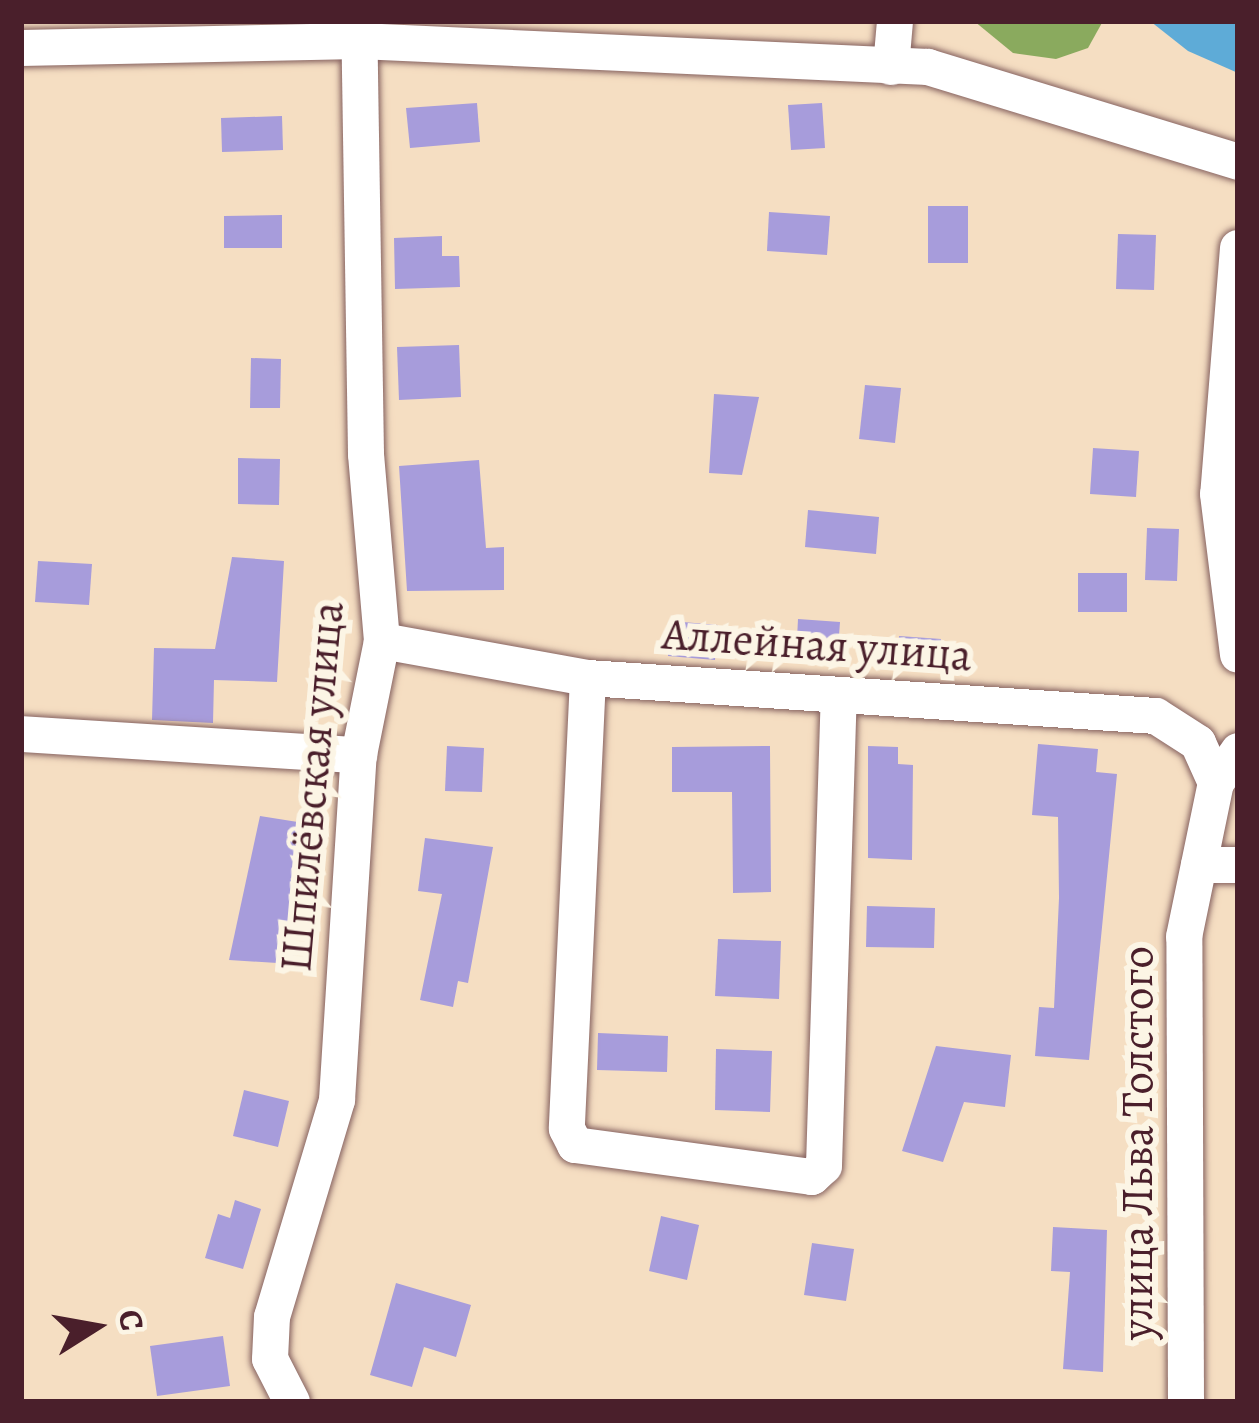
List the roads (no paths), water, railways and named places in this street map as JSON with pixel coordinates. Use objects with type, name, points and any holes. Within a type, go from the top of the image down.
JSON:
[{"type":"street","points":[[891,67],[896,21]]},
{"type":"street","points":[[21,48],[359,31],[928,67],[1238,162]]},
{"type":"street","name":"Шпилёвская улица","points":[[292,1402],[271,1359],[272,1317],[337,1100],[358,754],[382,641],[366,454],[359,31]]},
{"type":"street","points":[[1238,248],[1219,494],[1238,656]]},
{"type":"street","name":"Аллейная улица","points":[[382,641],[588,678],[1156,716],[1198,743],[1216,783]]},
{"type":"street","points":[[588,678],[567,1129],[575,1145],[812,1177],[824,1166],[839,695]]},
{"type":"street","points":[[21,734],[358,754]]},
{"type":"street","points":[[1216,783],[1238,751]]},
{"type":"street","name":"улица Льва Толстого","points":[[1186,1402],[1178,1076],[1217,842],[1216,783]]},
{"type":"street","points":[[1217,842],[1238,865]]},
{"type":"water","points":[[1150,21],[1238,21],[1238,73],[1188,51]]}]
